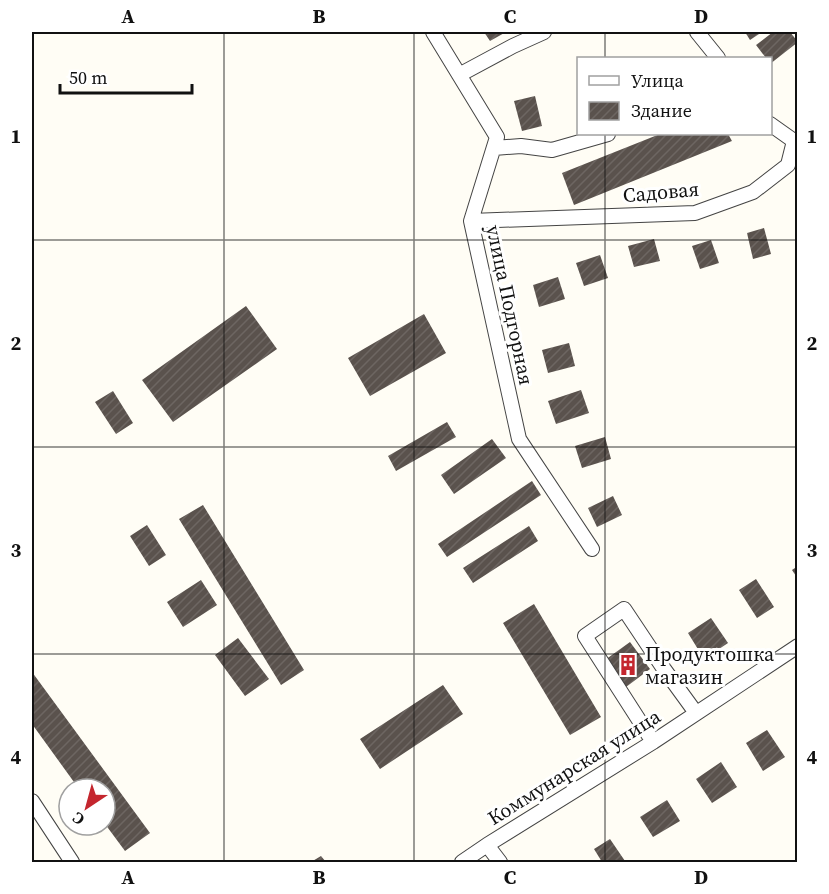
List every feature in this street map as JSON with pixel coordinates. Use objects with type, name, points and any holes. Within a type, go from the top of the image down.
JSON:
[{"type":"street","points":[[433,32],[497,137],[494,148],[521,146],[552,150],[604,135]]},
{"type":"street","points":[[459,75],[544,32]]},
{"type":"street","points":[[696,32],[717,57]]},
{"type":"street","name":"Садовая","points":[[471,221],[695,213],[753,192],[788,165],[794,158],[794,141],[772,125]]},
{"type":"street","name":"улица Подгорная","points":[[494,148],[471,221],[519,440],[592,549]]},
{"type":"street","points":[[653,742],[585,636],[624,609],[696,713]]},
{"type":"street","name":"Коммунарская улица","points":[[462,862],[653,742],[798,646]]},
{"type":"street","points":[[32,801],[72,862]]},
{"type":"street","points":[[487,845],[500,862]]},
{"type":"building","points":[[484,32],[506,32],[490,41]]},
{"type":"building","points":[[745,32],[762,32],[750,40]]},
{"type":"building","points":[[773,32],[790,32],[798,42],[772,62],[772,57],[765,57],[756,45]]},
{"type":"building","points":[[535,96],[542,126],[522,131],[514,101]]},
{"type":"building","points":[[657,135],[729,135],[732,141],[574,205],[562,173]]},
{"type":"building","points":[[764,228],[771,254],[753,259],[747,233]]},
{"type":"building","points":[[654,239],[660,261],[634,267],[628,246]]},
{"type":"building","points":[[711,240],[719,263],[700,269],[692,246]]},
{"type":"building","points":[[600,255],[608,278],[584,286],[576,263]]},
{"type":"building","points":[[558,277],[565,299],[539,307],[533,285]]},
{"type":"building","points":[[246,306],[277,349],[173,422],[142,380]]},
{"type":"building","points":[[424,314],[446,353],[370,396],[348,358]]},
{"type":"building","points":[[569,343],[575,366],[548,373],[542,350]]},
{"type":"building","points":[[581,390],[589,413],[556,424],[548,401]]},
{"type":"building","points":[[113,391],[133,423],[116,434],[95,402]]},
{"type":"building","points":[[447,422],[456,437],[396,471],[388,456]]},
{"type":"building","points":[[605,437],[611,459],[582,468],[575,446]]},
{"type":"building","points":[[492,439],[506,458],[454,494],[441,475]]},
{"type":"building","points":[[532,481],[541,495],[447,557],[438,544]]},
{"type":"building","points":[[613,496],[622,515],[597,527],[588,508]]},
{"type":"building","points":[[203,505],[304,670],[281,685],[179,519]]},
{"type":"building","points":[[147,525],[166,555],[149,566],[130,536]]},
{"type":"building","points":[[529,526],[538,541],[473,583],[463,568]]},
{"type":"building","points":[[798,566],[798,579],[792,570]]},
{"type":"building","points":[[756,579],[774,607],[757,618],[739,590]]},
{"type":"building","points":[[201,580],[217,605],[183,627],[167,602]]},
{"type":"building","points":[[534,604],[601,717],[570,735],[503,623]]},
{"type":"building","points":[[711,618],[728,643],[704,659],[688,633]]},
{"type":"building","points":[[238,638],[269,679],[245,696],[215,655]]},
{"type":"building","name":"Продуктошка магазин","points":[[630,642],[650,669],[626,687],[605,660]]},
{"type":"building","points":[[32,672],[109,777],[70,777],[32,724]]},
{"type":"building","points":[[443,685],[463,714],[380,769],[360,739]]},
{"type":"building","points":[[767,730],[785,757],[763,771],[746,743]]},
{"type":"building","points":[[721,762],[737,787],[712,803],[696,779]]},
{"type":"building","points":[[117,788],[150,833],[125,851],[115,837],[117,837]]},
{"type":"building","points":[[667,800],[680,821],[653,837],[640,817]]},
{"type":"building","points":[[610,839],[625,861],[602,862],[594,849]]},
{"type":"building","points":[[321,856],[326,862],[311,862]]},
{"type":"place","name":"Продуктошка магазин","points":[[628,665]]}]
